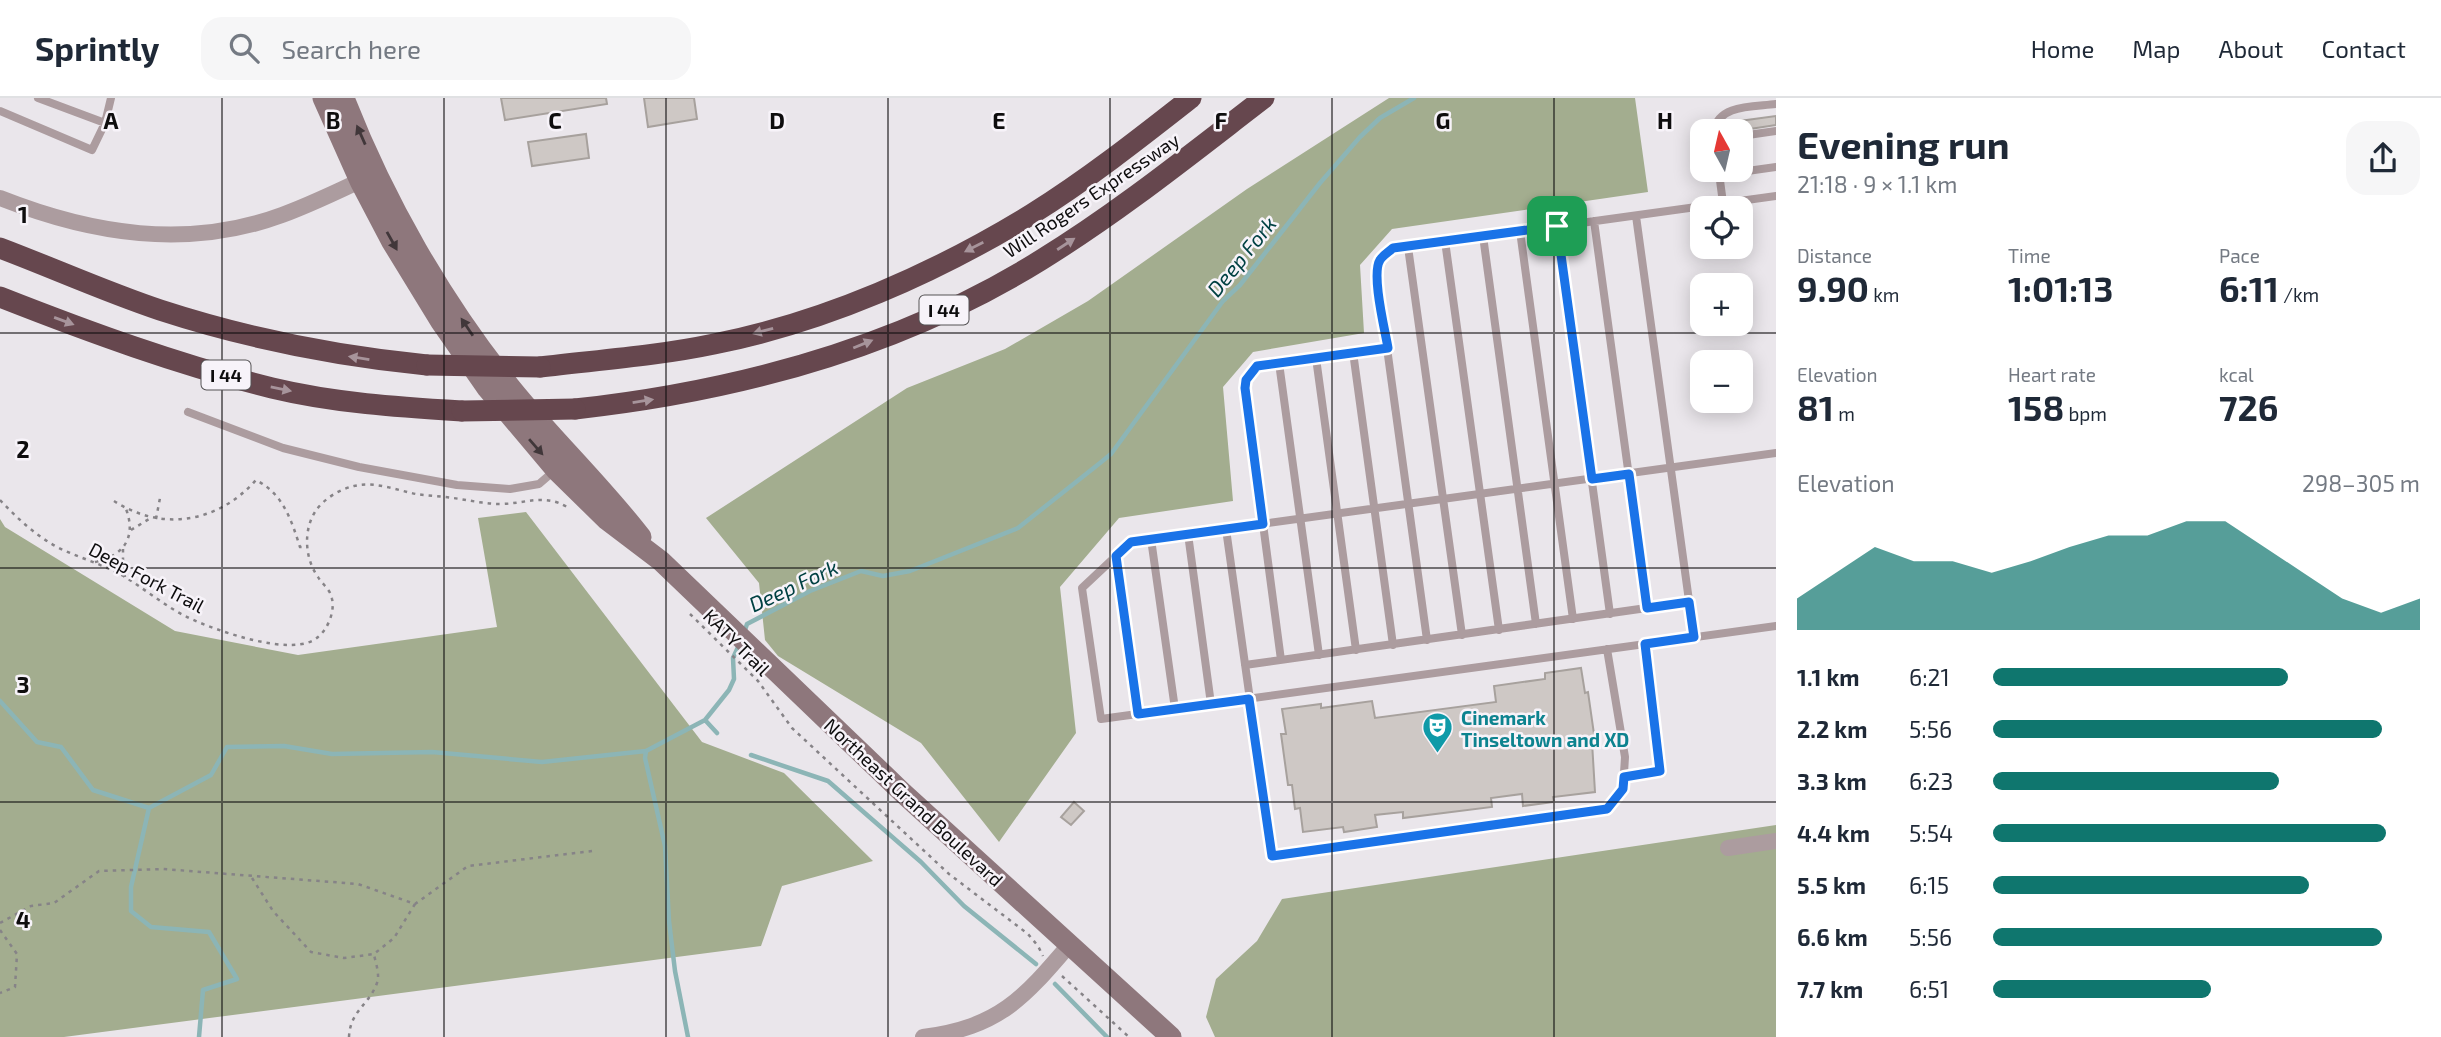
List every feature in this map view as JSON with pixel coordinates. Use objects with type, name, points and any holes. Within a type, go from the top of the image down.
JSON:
[{"type":"highway","name":"Will Rogers Expressway","points":[[0,248],[159,310],[297,347],[368,359],[426,365],[540,367],[644,356],[716,344],[812,316],[884,290],[982,243],[1032,214],[1088,176],[1191,98]]},
{"type":"highway","name":"Will Rogers Expressway","points":[[0,297],[143,350],[274,388],[347,402],[462,411],[575,409],[673,396],[789,370],[847,351],[951,307],[1017,274],[1086,231],[1264,98]]},
{"type":"street","name":"Northeast Grand Boulevard","points":[[323,98],[369,177],[471,333],[563,463],[618,507],[700,612],[761,672],[903,793],[1171,1037]]},
{"type":"street","name":"Northeast Grand Boulevard","points":[[344,98],[369,177]]},
{"type":"street","points":[[0,198],[94,228],[137,234],[188,235],[220,231],[280,216],[369,177]]},
{"type":"street","points":[[1728,848],[1776,842]]},
{"type":"street","points":[[923,1037],[949,1034],[989,1020],[1026,994],[1070,944]]},
{"type":"lane","points":[[38,98],[105,123]]},
{"type":"lane","points":[[0,111],[92,150],[105,123],[111,98]]},
{"type":"lane","points":[[1719,119],[1727,112],[1776,104]]},
{"type":"lane","points":[[1754,134],[1776,131]]},
{"type":"lane","points":[[1754,169],[1776,167]]},
{"type":"lane","points":[[1753,198],[1776,195]]},
{"type":"lane","points":[[1427,640],[1377,268],[1380,260],[1393,248],[1690,208]]},
{"type":"lane","points":[[1636,216],[1694,637]]},
{"type":"lane","points":[[1594,221],[1647,608]]},
{"type":"lane","points":[[1557,226],[1610,614]]},
{"type":"lane","points":[[1520,232],[1573,619]]},
{"type":"lane","points":[[1483,236],[1536,624]]},
{"type":"lane","points":[[1445,242],[1499,630]]},
{"type":"lane","points":[[1408,247],[1462,635]]},
{"type":"lane","points":[[1281,660],[1246,380],[1257,366],[1388,348]]},
{"type":"lane","points":[[1353,352],[1393,645]]},
{"type":"lane","points":[[1316,358],[1356,650]]},
{"type":"lane","points":[[1279,363],[1318,655]]},
{"type":"lane","points":[[188,412],[283,448],[359,467],[457,485],[510,489],[539,484],[563,463]]},
{"type":"lane","points":[[1776,453],[1131,542],[1082,588],[1101,719],[1776,626]]},
{"type":"lane","points":[[1226,528],[1272,856],[1607,809],[1623,789],[1625,757],[1607,649]]},
{"type":"lane","points":[[1188,534],[1212,704]]},
{"type":"lane","points":[[1151,539],[1175,709]]},
{"type":"lane","points":[[1116,556],[1138,714]]},
{"type":"lane","points":[[1245,665],[1689,602]]},
{"type":"lane","points":[[1624,777],[1660,771],[1645,644]]},
{"type":"path","name":"Deep Fork Trail","points":[[0,500],[38,536],[58,548],[95,562],[178,611],[222,631],[260,641],[295,646],[308,644],[326,629],[332,598],[311,564],[307,547],[300,547],[292,522],[270,488],[256,480],[235,500],[201,517],[156,519]]},
{"type":"path","points":[[307,547],[309,528],[315,512],[325,500],[354,485],[371,485],[490,504],[544,498],[566,506],[576,515]]},
{"type":"path","points":[[114,501],[126,509],[156,519],[160,498]]},
{"type":"path","points":[[126,509],[131,530]]},
{"type":"path","points":[[95,562],[118,554],[131,530],[150,518]]},
{"type":"path","points":[[124,546],[122,557],[126,578]]},
{"type":"path","name":"KATY Trail","points":[[684,605],[700,612],[761,672],[792,728],[949,874],[1028,934],[1035,941],[1044,959],[1129,1037]]},
{"type":"path","points":[[251,876],[274,911],[312,952],[345,958],[374,954],[394,938],[415,904],[468,866],[592,851]]},
{"type":"path","points":[[0,923],[31,906],[54,903],[99,871],[163,869],[358,884],[415,904]]},
{"type":"path","points":[[0,930],[17,954],[15,987],[0,993]]},
{"type":"path","points":[[349,1037],[353,1016],[369,999],[379,981],[374,954]]},
{"type":"green space","points":[[1389,98],[1635,98],[1648,192],[1392,229],[1360,265],[1364,333],[1253,352],[1223,387],[1233,501],[1119,518],[1060,587],[1076,733],[999,842],[921,743],[778,656],[765,640],[759,583],[706,518],[907,388],[1005,349],[1088,301],[1247,189]]},
{"type":"green space","points":[[526,512],[702,742],[784,773],[873,861],[782,886],[761,946],[64,1037],[0,1037],[0,519],[5,527],[175,631],[298,655],[497,627],[478,518]]},
{"type":"green space","points":[[1776,825],[1776,1037],[1215,1037],[1206,1017],[1216,979],[1257,941],[1282,899]]},
{"type":"building","points":[[501,98],[606,98],[607,104],[505,120]]},
{"type":"building","points":[[644,98],[694,98],[697,119],[648,127]]},
{"type":"building","points":[[1776,116],[1776,125],[1754,128],[1754,119]]},
{"type":"building","points":[[586,134],[589,158],[532,166],[528,142]]},
{"type":"building","name":"Cinemark Tinseltown and XD","points":[[1581,668],[1585,693],[1588,692],[1595,741],[1592,742],[1595,792],[1553,797],[1554,802],[1523,806],[1522,794],[1491,798],[1492,807],[1403,818],[1403,812],[1375,815],[1377,827],[1344,832],[1343,827],[1303,832],[1300,808],[1295,809],[1292,785],[1288,785],[1281,734],[1286,734],[1282,709],[1321,704],[1321,708],[1372,701],[1375,718],[1496,702],[1494,686],[1545,679],[1545,673]]},
{"type":"building","points":[[1074,802],[1084,811],[1071,825],[1061,817]]},
{"type":"waterway","name":"Deep Fork","points":[[745,630],[747,624],[810,591],[861,571],[883,576],[910,571],[1018,528],[1100,463],[1111,454],[1223,301],[1240,285],[1320,183],[1380,118],[1414,98]]},
{"type":"waterway","name":"Deep Fork","points":[[149,808],[211,775],[227,747],[284,746],[332,754],[432,752],[542,762],[646,751],[705,720],[729,690],[734,679],[733,658],[739,645]]},
{"type":"waterway","name":"Deep Fork","points":[[0,701],[37,742],[61,747],[93,790],[149,808]]},
{"type":"waterway","points":[[705,720],[717,733]]},
{"type":"waterway","points":[[646,751],[645,758],[665,846],[675,971],[688,1037]]},
{"type":"waterway","points":[[751,755],[828,781],[921,862],[964,906],[1036,964]]},
{"type":"waterway","points":[[149,808],[131,887],[131,911],[151,927],[209,932],[237,979],[203,990],[199,1037]]},
{"type":"waterway","points":[[1055,984],[1107,1037]]},
{"type":"place","name":"Cinemark Tinseltown and XD","points":[[1438,755]]},
{"type":"route","points":[[1557,226],[1592,479],[1629,474],[1647,608],[1689,602],[1694,637],[1645,644],[1660,771],[1624,777],[1623,789],[1607,809],[1272,856],[1249,699],[1138,714],[1116,556],[1131,542],[1263,524],[1246,380],[1257,366],[1388,348],[1377,268],[1380,260],[1393,248],[1557,226]]}]
